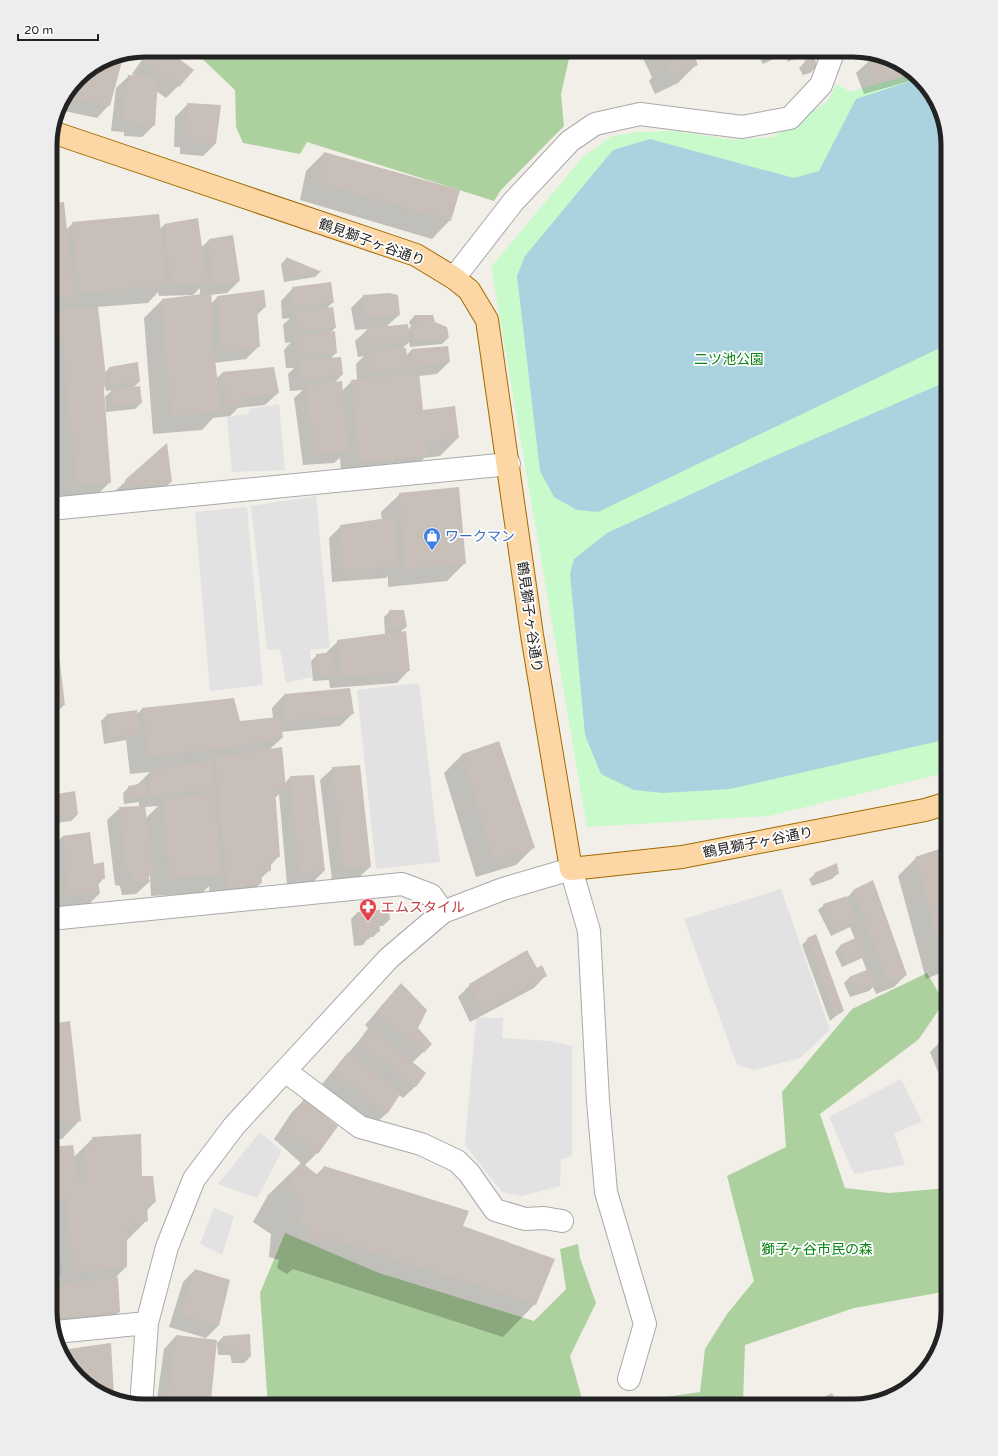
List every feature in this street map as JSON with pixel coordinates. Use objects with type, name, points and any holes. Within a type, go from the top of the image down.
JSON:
[{"type":"main road","name":"鶴見獅子ヶ谷通り","points":[[58,134],[416,255],[454,278],[469,290],[487,320],[509,464],[532,635],[571,868],[682,857],[925,810],[941,805]]},
{"type":"street","points":[[454,278],[513,202],[570,141],[595,124],[640,114],[742,127],[790,118],[821,85],[831,57]]},
{"type":"street","points":[[57,508],[509,464]]},
{"type":"street","points":[[142,1399],[147,1323],[167,1247],[194,1179],[234,1126],[389,958],[443,912],[503,889],[571,868],[589,931],[598,1101],[606,1192],[645,1324],[629,1379]]},
{"type":"street","points":[[57,918],[402,884],[431,894],[443,912]]},
{"type":"street","points":[[285,1071],[360,1128],[421,1144],[458,1161],[469,1173],[496,1210],[525,1219],[544,1218],[562,1221]]},
{"type":"street","points":[[60,1332],[147,1323]]},
{"type":"green space","points":[[200,57],[569,57],[561,94],[564,126],[501,190],[494,201],[307,142],[300,154],[243,143],[236,127],[235,90]]},
{"type":"green space","name":"二ツ池公園","points":[[907,76],[923,92],[929,101],[938,123],[940,134],[941,774],[769,816],[587,827],[491,267],[583,157],[612,136],[639,132],[677,131],[734,140],[773,137],[828,101],[836,84],[851,92]]},
{"type":"green space","name":"獅子ヶ谷市民の森","points":[[927,973],[941,997],[941,1006],[919,1039],[820,1114],[845,1188],[889,1193],[941,1189],[941,1292],[854,1308],[745,1345],[743,1399],[652,1399],[700,1392],[705,1349],[727,1314],[754,1281],[727,1176],[786,1147],[782,1092],[852,1009]]},
{"type":"green space","points":[[285,1233],[379,1273],[534,1321],[566,1289],[560,1249],[578,1244],[580,1258],[596,1303],[570,1356],[582,1399],[268,1399],[260,1293]]},
{"type":"shaded area","points":[[279,404],[285,470],[232,472],[227,417],[248,414],[249,409]]},
{"type":"shaded area","points":[[316,496],[330,648],[310,650],[312,677],[286,683],[280,649],[267,650],[251,506]]},
{"type":"shaded area","points":[[247,507],[263,685],[210,691],[195,512]]},
{"type":"shaded area","points":[[419,683],[440,862],[376,869],[357,690]]},
{"type":"shaded area","points":[[781,889],[830,1030],[800,1058],[753,1070],[737,1065],[684,919]]},
{"type":"shaded area","points":[[476,1018],[503,1018],[502,1038],[550,1041],[572,1046],[572,1156],[561,1159],[560,1186],[521,1196],[502,1192],[465,1145]]},
{"type":"shaded area","points":[[901,1079],[922,1121],[894,1134],[905,1165],[854,1174],[829,1117]]},
{"type":"shaded area","points":[[260,1132],[282,1151],[257,1198],[218,1184]]},
{"type":"shaded area","points":[[214,1208],[234,1216],[222,1255],[200,1244]]},
{"type":"shaded area","points":[[57,1234],[62,1274],[57,1274]]},
{"type":"water","points":[[912,81],[929,101],[938,123],[941,145],[941,347],[598,512],[577,510],[554,497],[540,471],[517,276],[525,256],[613,150],[650,139],[794,178],[819,171],[856,99]]},
{"type":"water","points":[[941,384],[941,741],[730,789],[663,793],[634,790],[601,774],[585,735],[570,573],[574,559],[607,533],[763,461]]},
{"type":"building","points":[[147,57],[176,57],[194,70],[179,87],[144,62]]},
{"type":"building","points":[[669,57],[695,57],[698,65],[673,76],[666,62],[670,60]]},
{"type":"building","points":[[814,57],[817,67],[809,70],[804,61]]},
{"type":"building","points":[[868,60],[875,60],[886,64],[905,74],[876,83]]},
{"type":"building","points":[[122,61],[110,106],[71,98],[79,87],[96,72]]},
{"type":"building","points":[[128,75],[153,76],[154,80],[158,80],[155,126],[135,124],[136,120],[123,120]]},
{"type":"building","points":[[187,103],[221,105],[216,144],[192,142],[191,135],[185,136]]},
{"type":"building","points":[[324,152],[460,190],[451,221],[317,182]]},
{"type":"building","points":[[64,202],[74,297],[57,298],[57,203]]},
{"type":"building","points":[[159,214],[167,285],[80,293],[72,222]]},
{"type":"building","points":[[198,218],[207,283],[171,285],[164,224]]},
{"type":"building","points":[[233,235],[240,281],[212,285],[209,239]]},
{"type":"building","points":[[286,257],[322,272],[290,276]]},
{"type":"building","points":[[331,282],[334,303],[294,307],[292,287]]},
{"type":"building","points":[[264,290],[266,307],[257,309],[260,347],[222,352],[217,296]]},
{"type":"building","points":[[211,293],[214,324],[211,324],[221,412],[171,416],[162,299]]},
{"type":"building","points":[[389,293],[398,295],[400,315],[367,318],[363,295]]},
{"type":"building","points":[[98,307],[106,377],[104,390],[111,483],[77,484],[58,310]]},
{"type":"building","points":[[333,307],[336,328],[297,331],[295,311]]},
{"type":"building","points":[[414,315],[433,315],[435,322],[447,327],[449,338],[415,341],[412,324],[418,323]]},
{"type":"building","points":[[408,324],[410,342],[369,345],[367,328]]},
{"type":"building","points":[[335,331],[337,353],[298,356],[296,337]]},
{"type":"building","points":[[448,346],[450,362],[413,367],[412,349]]},
{"type":"building","points":[[406,348],[409,368],[369,371],[368,351]]},
{"type":"building","points":[[341,357],[343,375],[302,379],[300,360]]},
{"type":"building","points":[[57,360],[61,400],[57,400]]},
{"type":"building","points":[[138,362],[140,382],[111,385],[109,367]]},
{"type":"building","points":[[274,367],[279,393],[243,397],[243,404],[226,406],[222,372]]},
{"type":"building","points":[[419,373],[423,410],[455,406],[459,438],[426,442],[428,456],[360,462],[351,380]]},
{"type":"building","points":[[342,381],[348,451],[315,454],[306,385]]},
{"type":"building","points":[[140,386],[142,403],[112,406],[111,390]]},
{"type":"building","points":[[167,443],[172,482],[127,487],[125,480]]},
{"type":"building","points":[[459,487],[466,564],[406,569],[399,493]]},
{"type":"building","points":[[394,517],[399,566],[344,571],[340,525]]},
{"type":"building","points":[[389,610],[404,610],[407,627],[391,629]]},
{"type":"building","points":[[406,631],[410,671],[342,677],[337,640]]},
{"type":"building","points":[[57,639],[65,705],[57,706]]},
{"type":"building","points":[[333,652],[336,674],[319,676],[316,654]]},
{"type":"building","points":[[350,688],[354,714],[286,721],[284,694]]},
{"type":"building","points":[[234,698],[240,721],[280,717],[283,738],[219,749],[148,756],[142,708]]},
{"type":"building","points":[[137,710],[140,733],[110,738],[107,714]]},
{"type":"building","points":[[499,741],[535,848],[494,860],[462,754]]},
{"type":"building","points":[[282,747],[286,788],[275,789],[280,857],[271,858],[271,871],[261,872],[262,883],[228,888],[215,758]]},
{"type":"building","points":[[211,760],[215,789],[151,796],[150,771]]},
{"type":"building","points":[[360,765],[371,867],[344,868],[332,767]]},
{"type":"building","points":[[314,775],[325,871],[299,873],[290,776]]},
{"type":"building","points":[[145,783],[147,796],[130,799],[128,786]]},
{"type":"building","points":[[75,791],[78,815],[60,818],[57,794]]},
{"type":"building","points":[[213,793],[222,875],[169,878],[164,799]]},
{"type":"building","points":[[145,806],[154,873],[148,874],[150,882],[134,883],[132,874],[127,873],[119,807]]},
{"type":"building","points":[[90,832],[94,864],[104,862],[105,879],[98,879],[100,894],[68,894],[63,836]]},
{"type":"building","points":[[57,842],[63,901],[57,901]]},
{"type":"building","points":[[941,848],[941,951],[915,857]]},
{"type":"building","points":[[837,863],[839,874],[818,881],[814,873]]},
{"type":"building","points":[[873,880],[907,975],[888,983],[853,890]]},
{"type":"building","points":[[847,896],[856,921],[837,931],[823,904]]},
{"type":"building","points":[[389,909],[390,920],[379,921],[380,932],[369,932],[370,939],[359,940],[357,912]]},
{"type":"building","points":[[816,934],[844,1011],[836,1016],[807,938]]},
{"type":"building","points":[[860,936],[867,954],[848,962],[840,945]]},
{"type":"building","points":[[527,950],[537,968],[542,965],[547,976],[482,1011],[469,984]]},
{"type":"building","points":[[869,969],[876,986],[856,992],[849,977]]},
{"type":"building","points":[[401,983],[427,1010],[418,1028],[432,1044],[424,1053],[376,1012]]},
{"type":"building","points":[[70,1021],[81,1121],[57,1124],[57,1023]]},
{"type":"building","points":[[369,1027],[426,1073],[416,1087],[358,1042]]},
{"type":"building","points":[[348,1052],[401,1093],[388,1113],[332,1072]]},
{"type":"building","points":[[304,1099],[338,1126],[318,1154],[285,1127]]},
{"type":"building","points":[[141,1134],[142,1176],[153,1176],[156,1202],[147,1204],[148,1221],[127,1226],[127,1267],[74,1273],[66,1199],[57,1200],[57,1146],[73,1145],[79,1182],[88,1182],[84,1147],[92,1145],[92,1137]]},
{"type":"building","points":[[301,1162],[319,1176],[324,1166],[469,1211],[463,1226],[555,1259],[536,1305],[325,1236],[321,1242],[308,1236],[311,1227],[301,1224],[304,1201],[285,1190]]},
{"type":"building","points":[[195,1269],[230,1280],[219,1326],[180,1315]]},
{"type":"building","points":[[118,1277],[120,1312],[58,1318],[57,1284]]},
{"type":"building","points":[[250,1334],[251,1357],[237,1357],[236,1350],[224,1350],[223,1336]]},
{"type":"building","points":[[176,1335],[217,1340],[211,1399],[168,1395]]},
{"type":"building","points":[[111,1343],[114,1393],[101,1387],[83,1373],[75,1364],[66,1349]]},
{"type":"building","points":[[832,1393],[835,1399],[820,1399]]},
{"type":"place","name":"ワークマン","points":[[432,551]]},
{"type":"place","name":"エムスタイル","points":[[368,922]]}]
